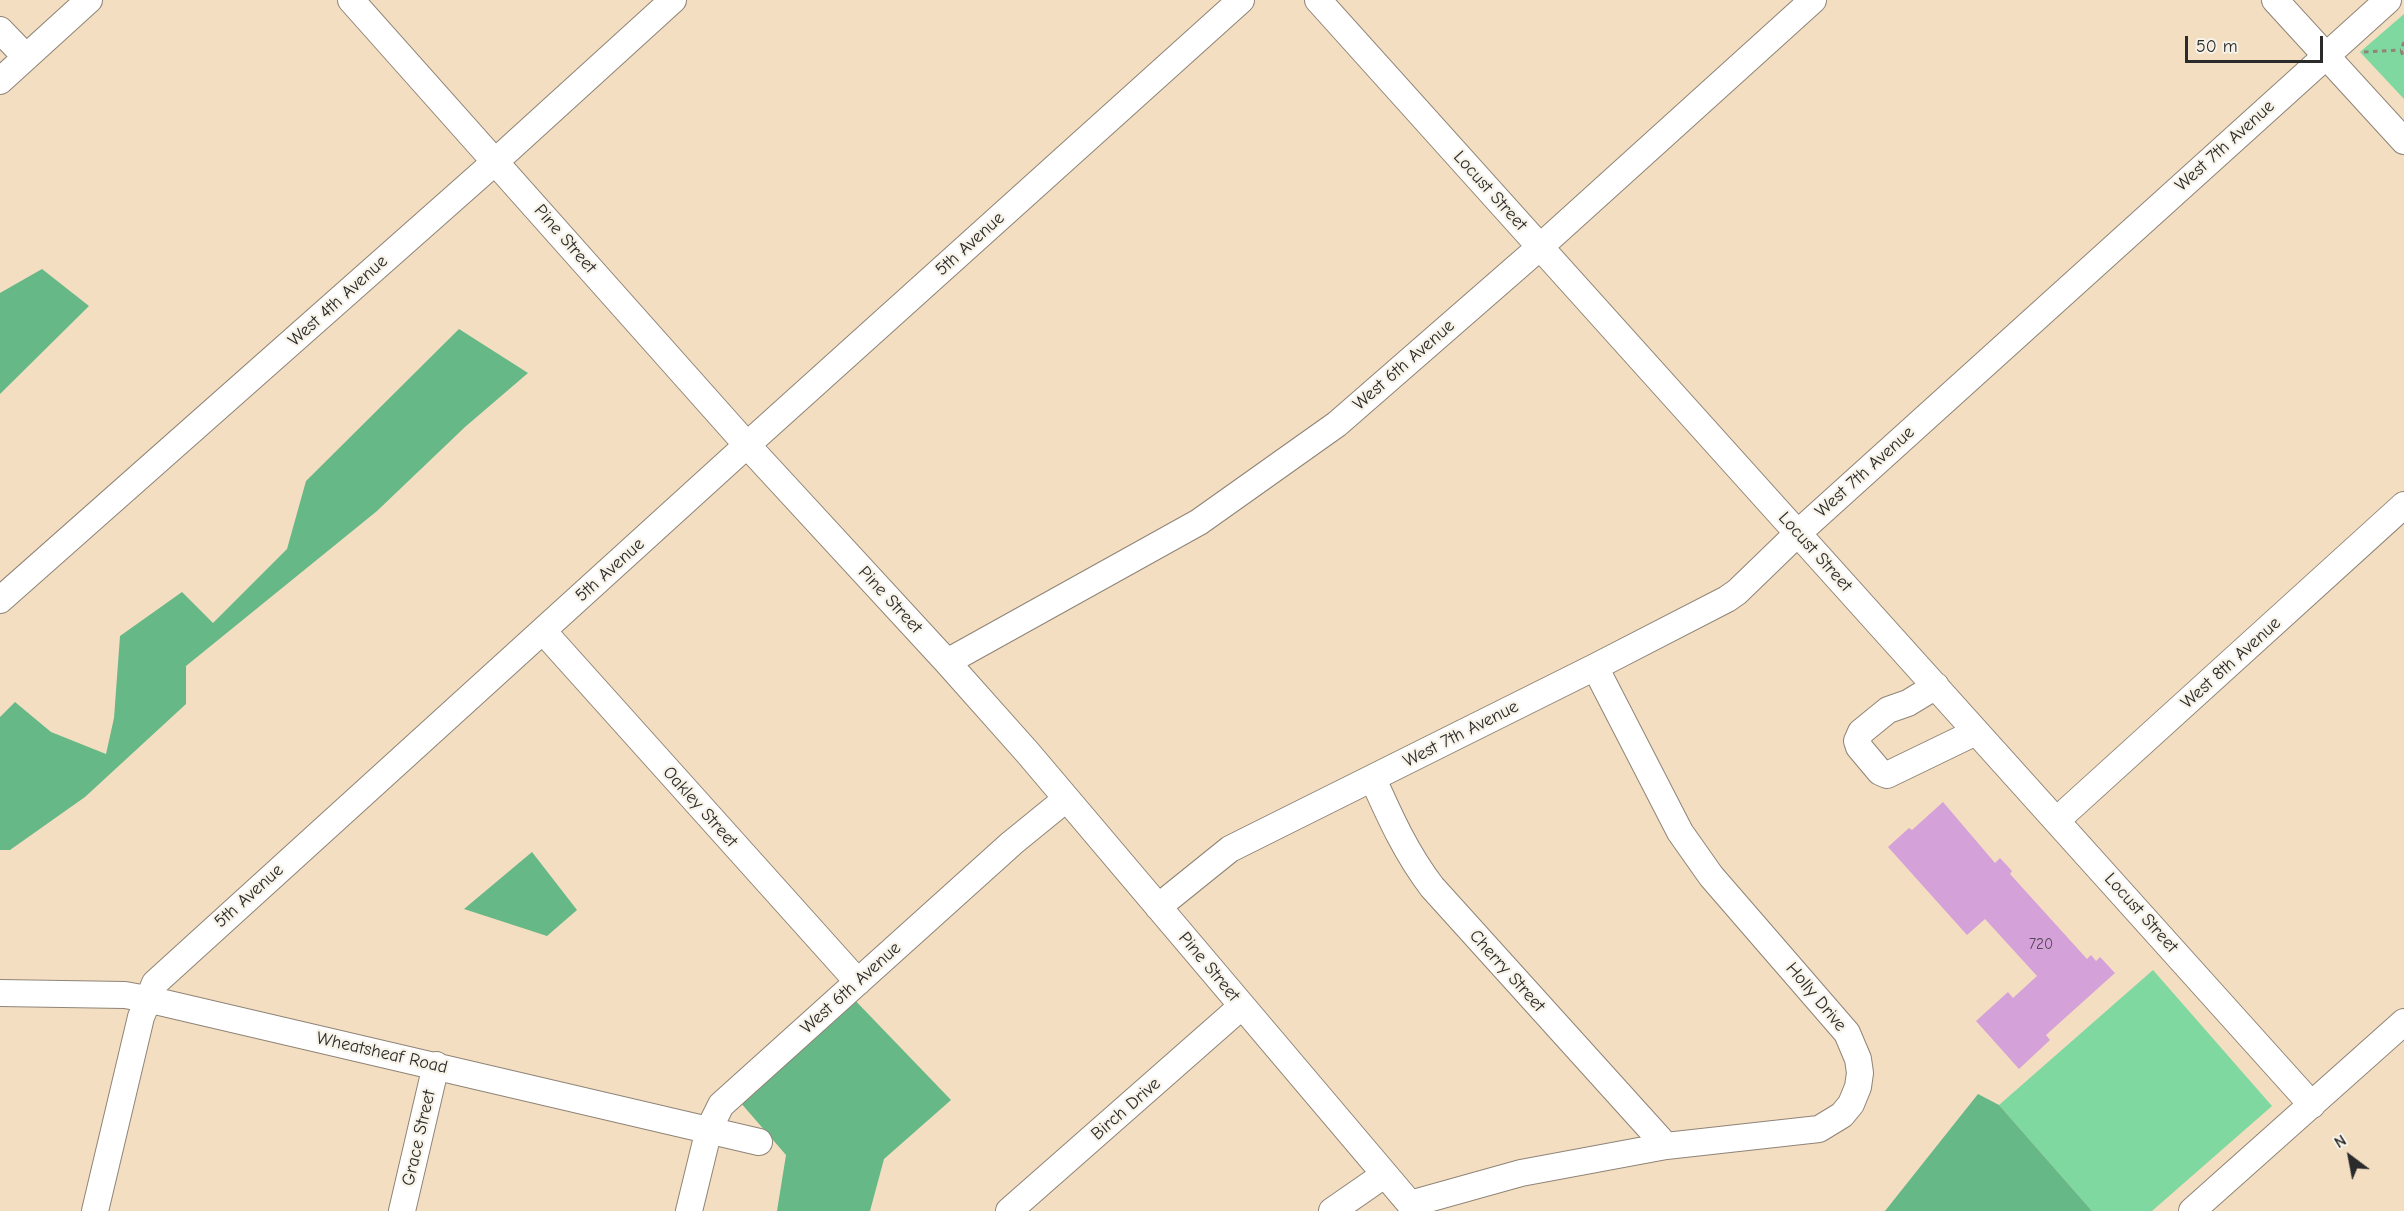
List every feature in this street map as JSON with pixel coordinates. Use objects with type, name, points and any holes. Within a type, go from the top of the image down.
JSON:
[{"type":"street","points":[[0,81],[89,0]]},
{"type":"street","name":"Pine Street","points":[[351,0],[747,445],[946,662],[1066,799],[1413,1208]]},
{"type":"street","name":"West 4th Avenue","points":[[0,600],[496,161],[673,0]]},
{"type":"street","name":"5th Avenue","points":[[95,1211],[147,999],[155,983],[1241,0]]},
{"type":"street","name":"Locust Street","points":[[1318,0],[2312,1105]]},
{"type":"street","name":"West 6th Avenue","points":[[946,662],[1199,522],[1337,423],[1540,247],[1813,0]]},
{"type":"street","points":[[2275,0],[2404,141]]},
{"type":"street","name":"West 7th Avenue","points":[[1158,907],[1230,849],[1595,667],[1737,592],[1798,533],[2388,0]]},
{"type":"street","points":[[0,30],[26,57]]},
{"type":"street","name":"West 8th Avenue","points":[[2057,820],[2404,505]]},
{"type":"street","name":"Oakley Street","points":[[543,631],[858,982]]},
{"type":"street","name":"Holly Drive","points":[[1413,1208],[1521,1173],[1666,1146],[1819,1129],[1842,1115],[1851,1104],[1858,1088],[1859,1066],[1853,1044],[1838,1021],[1711,876],[1680,832],[1595,667]]},
{"type":"street","points":[[1936,686],[1908,703],[1888,710],[1862,732],[1857,741],[1858,747],[1880,772],[1887,775],[1976,732]]},
{"type":"street","name":"Cherry Street","points":[[1373,779],[1399,837],[1414,863],[1432,887],[1666,1146]]},
{"type":"street","name":"West 6th Avenue","points":[[689,1211],[709,1129],[721,1105],[1012,843],[1066,799]]},
{"type":"street","name":"Wheatsheaf Road","points":[[0,993],[125,995],[147,999],[759,1142]]},
{"type":"street","name":"Birch Drive","points":[[1009,1211],[1242,1006]]},
{"type":"street","points":[[2192,1211],[2404,1022]]},
{"type":"street","name":"Grace Street","points":[[402,1211],[436,1065]]},
{"type":"street","points":[[1332,1211],[1384,1175]]},
{"type":"path","points":[[2404,42],[2401,50],[2404,59]]},
{"type":"path","points":[[2360,52],[2401,50]]},
{"type":"green space","points":[[2404,14],[2404,99],[2360,52]]},
{"type":"green space","points":[[42,269],[89,306],[0,394],[0,293]]},
{"type":"green space","points":[[459,329],[528,373],[465,427],[377,511],[186,666],[186,704],[85,797],[10,850],[0,850],[0,717],[15,702],[51,732],[106,754],[114,718],[120,636],[182,592],[213,623],[287,549],[306,481]]},
{"type":"green space","points":[[532,852],[577,910],[547,936],[464,909]]},
{"type":"green space","points":[[2153,970],[2272,1106],[2152,1211],[2092,1211],[1999,1105]]},
{"type":"green space","points":[[848,993],[951,1100],[884,1159],[870,1211],[777,1211],[786,1155],[740,1102]]},
{"type":"green space","points":[[1978,1094],[1999,1105],[2092,1211],[1885,1211]]},
{"type":"building","points":[[1943,802],[1995,863],[2000,858],[2012,871],[2010,874],[2087,959],[2091,955],[2096,961],[2100,957],[2115,973],[2046,1035],[2050,1040],[2019,1069],[1976,1021],[2008,992],[2013,998],[2037,976],[1985,919],[1967,935],[1888,847],[1909,828],[1912,830]]}]
